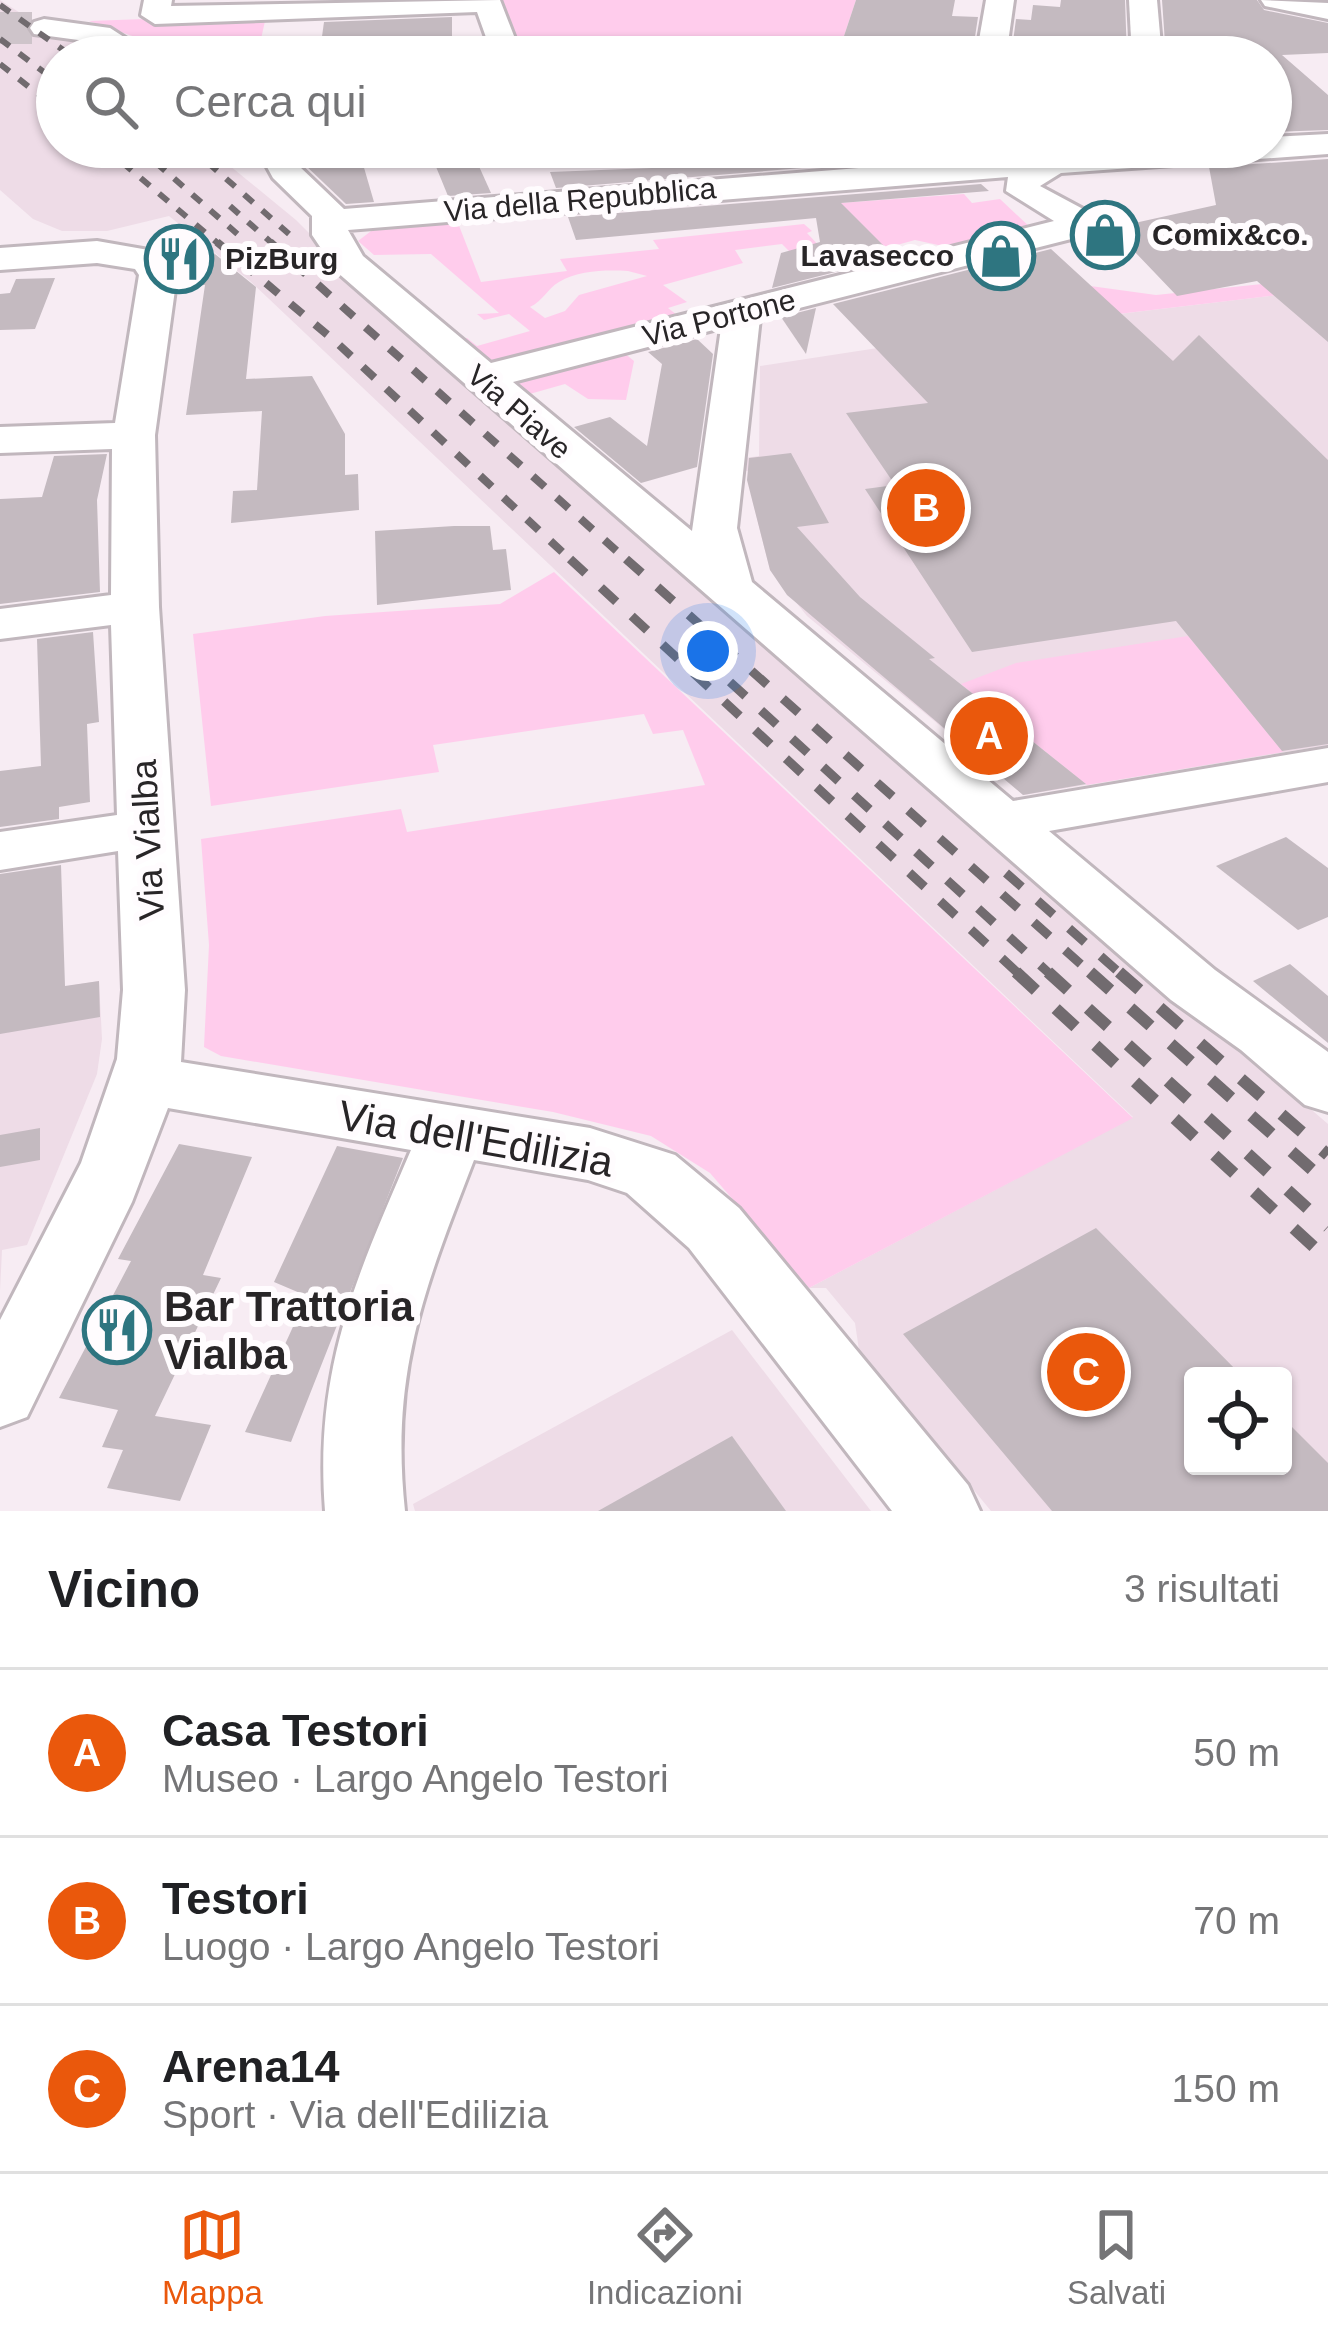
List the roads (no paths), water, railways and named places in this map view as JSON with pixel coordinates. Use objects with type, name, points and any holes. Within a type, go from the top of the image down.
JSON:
[{"type":"street","points":[[994,36],[1000,0]]},
{"type":"street","points":[[1143,0],[1146,36]]},
{"type":"street","points":[[1287,1],[1328,11]]},
{"type":"street","points":[[156,8],[286,15],[486,3],[499,36]]},
{"type":"street","points":[[44,28],[103,36]]},
{"type":"street","points":[[1292,145],[1328,144]]},
{"type":"street","name":"Via Piave","points":[[283,168],[323,204],[333,243],[350,264],[1006,820]]},
{"type":"street","name":"Via della Repubblica","points":[[330,221],[902,168]]},
{"type":"street","name":"Via Portone","points":[[480,378],[1066,229],[1073,223],[1063,209],[1023,190],[1022,182],[1044,168]]},
{"type":"street","name":"Via Vialba","points":[[0,259],[97,252],[147,260],[157,270],[158,281],[134,435],[135,591],[154,990],[145,1080],[118,1155],[0,1394]]},
{"type":"street","points":[[729,587],[714,528],[742,320],[737,313]]},
{"type":"street","points":[[0,440],[134,435]]},
{"type":"street","points":[[648,521],[716,499]]},
{"type":"street","points":[[0,624],[135,591]]},
{"type":"street","points":[[1006,820],[1328,765]]},
{"type":"street","points":[[1006,820],[1192,985],[1264,1034],[1328,1088]]},
{"type":"street","points":[[0,851],[146,829]]},
{"type":"street","name":"Via dell'Edilizia","points":[[145,1080],[590,1154],[651,1174],[673,1188],[714,1228],[940,1511]]},
{"type":"street","points":[[365,1511],[358,1422],[370,1339],[452,1132]]},
{"type":"tunnel","points":[[0,28],[44,28]]},
{"type":"railway","points":[[0,5],[44,36]]},
{"type":"railway","points":[[0,39],[36,66]]},
{"type":"railway","points":[[0,64],[36,92]]},
{"type":"railway","points":[[129,168],[220,245]]},
{"type":"railway","points":[[162,168],[242,238]]},
{"type":"railway","points":[[214,168],[289,234]]},
{"type":"railway","points":[[230,206],[274,245]]},
{"type":"railway","points":[[217,242],[336,342],[573,562]]},
{"type":"railway","points":[[270,242],[629,562]]},
{"type":"railway","points":[[570,559],[1020,975]]},
{"type":"railway","points":[[626,559],[1093,975]]},
{"type":"railway","points":[[730,682],[1051,975]]},
{"type":"railway","points":[[1006,873],[1122,975]]},
{"type":"railway","points":[[1016,972],[1328,1260]]},
{"type":"railway","points":[[1048,972],[1328,1227]]},
{"type":"railway","points":[[1090,972],[1328,1184]]},
{"type":"railway","points":[[1119,972],[1328,1155]]},
{"type":"place","name":"Comix&co.","points":[[1105,235]]},
{"type":"place","name":"Lavasecco","points":[[1001,256]]},
{"type":"place","name":"PizBurg","points":[[179,259]]},
{"type":"place","name":"Testori","points":[[926,508]]},
{"type":"place","name":"Casa Testori","points":[[989,736]]},
{"type":"place","name":"Bar Trattoria Vialba","points":[[117,1330]]},
{"type":"place","name":"Arena14","points":[[1086,1372]]}]
